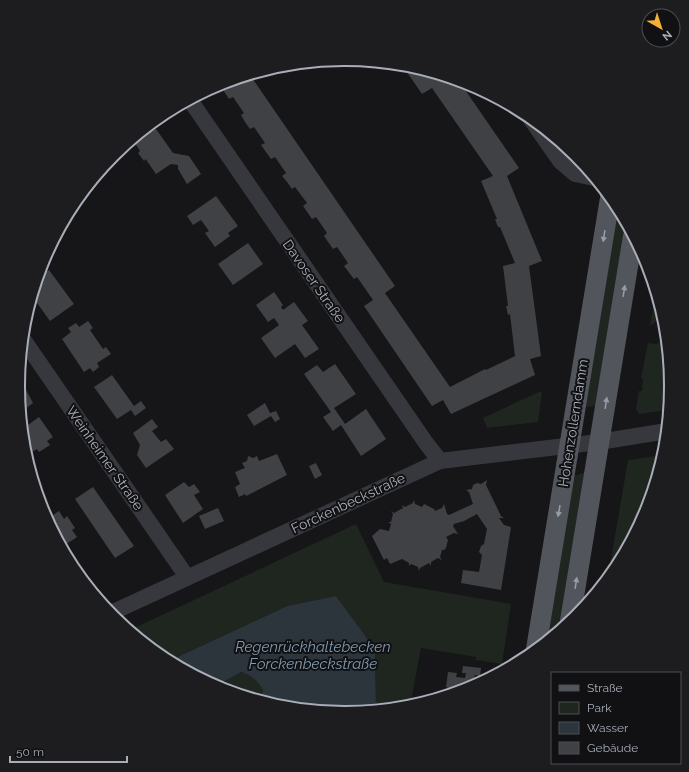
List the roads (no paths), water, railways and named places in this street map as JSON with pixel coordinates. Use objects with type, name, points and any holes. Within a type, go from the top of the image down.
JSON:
[{"type":"main road","name":"Hohenzollerndamm","points":[[537,640],[609,206]]},
{"type":"main road","name":"Hohenzollerndamm","points":[[572,610],[631,246]]},
{"type":"street","name":"Davoser Straße","points":[[193,105],[426,443],[440,461]]},
{"type":"street","points":[[542,136],[560,161],[575,174],[586,176]]},
{"type":"street","name":"Weinheimer Straße","points":[[28,346],[187,577]]},
{"type":"street","name":"Forckenbeckstraße","points":[[117,610],[440,461],[600,442],[660,432]]},
{"type":"water","name":"Regenrückhaltebecken Forckenbeckstraße","points":[[336,596],[375,649],[376,704],[344,706],[324,705],[303,703],[262,695],[263,690],[259,684],[251,677],[241,672],[224,682],[203,673],[176,658],[287,606]]}]
